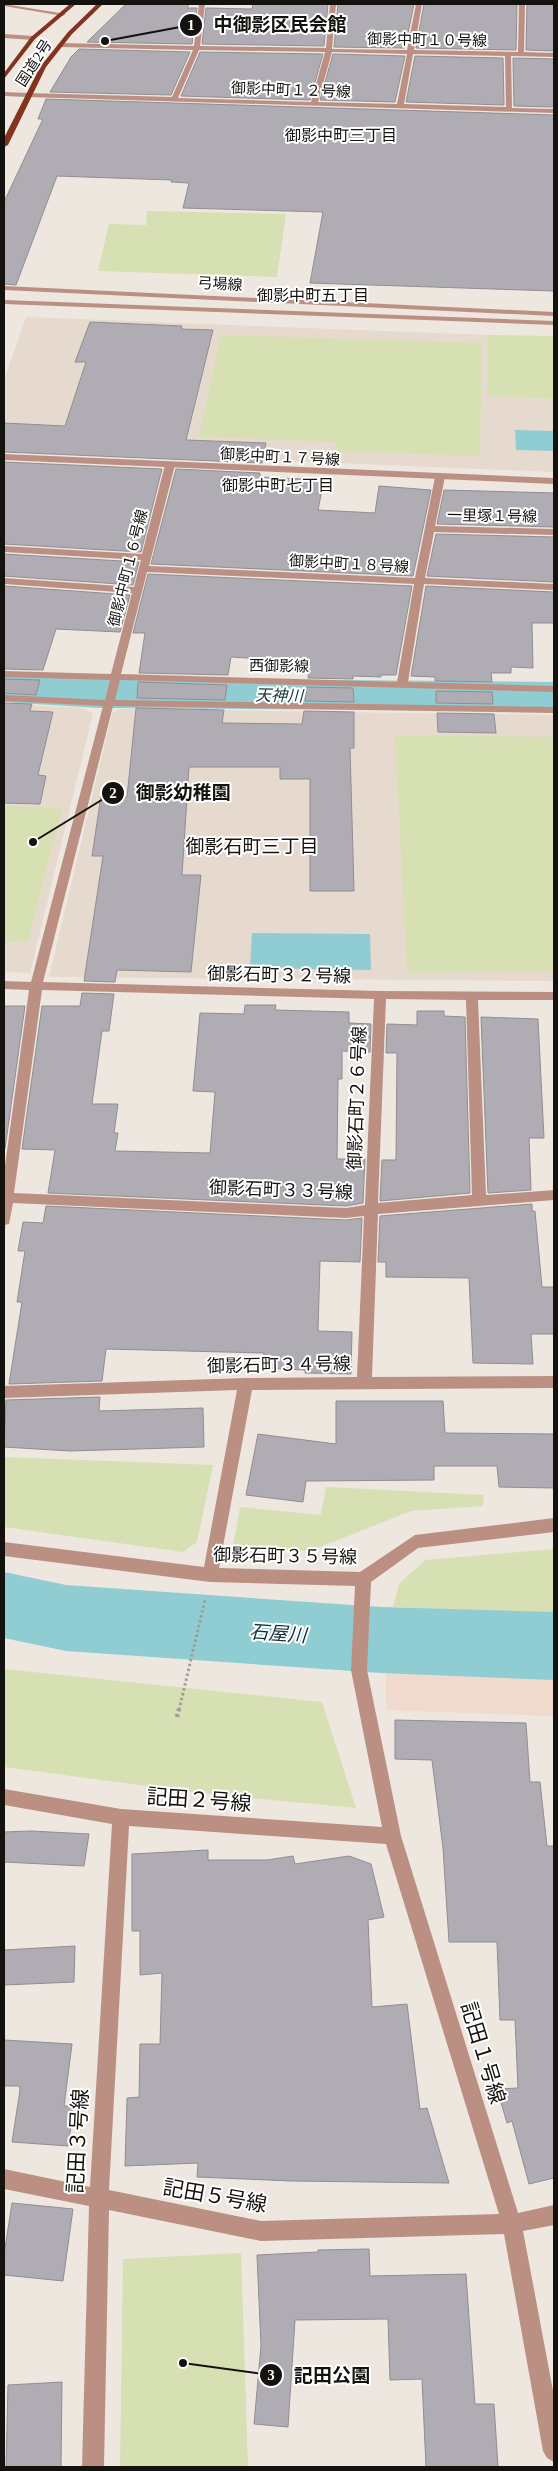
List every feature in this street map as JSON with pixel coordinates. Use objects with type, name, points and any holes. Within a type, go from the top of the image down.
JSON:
[{"type":"highway","name":"国道2号","points":[[4,78],[33,38],[73,4]]},
{"type":"highway","name":"国道2号","points":[[4,145],[36,78],[60,45],[100,4]]},
{"type":"street","points":[[4,4],[63,14]]},
{"type":"street","points":[[174,100],[197,48],[202,4]]},
{"type":"street","points":[[314,104],[330,51],[333,4]]},
{"type":"street","points":[[400,107],[408,52],[419,4]]},
{"type":"street","points":[[521,54],[522,4]]},
{"type":"street","points":[[4,36],[33,38]]},
{"type":"street","name":"御影中町１０号線","points":[[60,45],[554,55]]},
{"type":"street","points":[[508,54],[509,109]]},
{"type":"street","name":"御影中町１２号線","points":[[4,94],[554,111]]},
{"type":"street","name":"弓場線","points":[[4,288],[554,314]]},
{"type":"street","name":"弓場線","points":[[4,302],[554,323]]},
{"type":"street","name":"御影中町１７号線","points":[[4,457],[554,481]]},
{"type":"street","name":"御影中町１６号線","points":[[4,1220],[36,987],[170,465]]},
{"type":"street","points":[[402,684],[418,582],[440,477]]},
{"type":"street","name":"一里塚１号線","points":[[428,529],[554,532]]},
{"type":"street","points":[[4,548],[146,557]]},
{"type":"street","name":"御影中町１８号線","points":[[142,569],[554,587]]},
{"type":"street","points":[[4,581],[137,590]]},
{"type":"street","name":"西御影線","points":[[4,674],[111,691],[554,710]]},
{"type":"street","name":"西御影線","points":[[4,698],[111,691],[402,684],[554,688]]},
{"type":"street","name":"御影石町３２号線","points":[[4,986],[380,995],[554,996]]},
{"type":"street","name":"御影石町２６号線","points":[[364,1382],[380,995]]},
{"type":"street","points":[[472,995],[479,1202]]},
{"type":"street","name":"御影石町３３号線","points":[[6,1198],[346,1213],[372,1211],[404,1205],[479,1202],[554,1195]]},
{"type":"street","name":"御影石町３４号線","points":[[4,1392],[246,1384],[554,1382]]},
{"type":"street","points":[[210,1575],[246,1384]]},
{"type":"street","name":"御影石町３５号線","points":[[4,1549],[210,1575],[363,1579],[415,1542],[554,1525]]},
{"type":"street","name":"記田１号線","points":[[363,1579],[359,1670],[392,1836],[512,2224],[554,2451]]},
{"type":"street","name":"記田２号線","points":[[4,1797],[121,1817],[392,1836]]},
{"type":"street","name":"記田３号線","points":[[92,2467],[99,2200],[121,1817]]},
{"type":"street","name":"記田５号線","points":[[4,2179],[99,2200],[261,2231],[512,2224],[554,2215]]},
{"type":"path","points":[[177,1717],[206,1592]]},
{"type":"shaded area","points":[[26,317],[488,335],[487,396],[554,399],[554,472],[4,449],[4,380]]},
{"type":"shaded area","points":[[4,704],[82,708],[93,713],[30,973],[4,972]]},
{"type":"shaded area","points":[[121,709],[554,715],[554,981],[49,977],[112,713]]},
{"type":"shaded area","points":[[386,1672],[554,1672],[554,1720],[553,1716],[386,1710]]},
{"type":"green space","points":[[147,211],[286,214],[277,277],[98,271],[109,224],[146,225]]},
{"type":"green space","points":[[221,335],[482,343],[480,456],[335,451],[336,442],[199,437]]},
{"type":"green space","points":[[488,335],[554,336],[554,399],[487,396]]},
{"type":"green space","points":[[395,735],[554,737],[554,971],[407,973]]},
{"type":"green space","points":[[4,806],[62,808],[28,941],[4,942]]},
{"type":"green space","points":[[4,1457],[213,1465],[197,1542],[183,1552],[4,1527]]},
{"type":"green space","points":[[326,1487],[484,1495],[483,1506],[411,1511],[310,1551],[233,1547],[240,1507],[321,1515]]},
{"type":"green space","points":[[554,1549],[554,1614],[393,1607],[399,1584],[425,1560]]},
{"type":"green space","points":[[4,1669],[322,1702],[356,1808],[200,1793],[4,1767]]},
{"type":"green space","points":[[241,2253],[248,2467],[120,2467],[123,2259]]},
{"type":"water","points":[[515,430],[554,431],[554,451],[516,450]]},
{"type":"water","points":[[252,933],[370,934],[371,970],[250,968]]},
{"type":"building","points":[[126,4],[189,4],[187,8],[197,8],[192,44],[87,42]]},
{"type":"building","points":[[253,4],[328,4],[324,46],[202,44],[206,8],[252,9]]},
{"type":"building","points":[[338,4],[414,4],[405,48],[334,47]]},
{"type":"building","points":[[424,4],[517,4],[516,50],[416,48]]},
{"type":"building","points":[[527,4],[554,4],[554,51],[526,50]]},
{"type":"building","points":[[79,49],[190,52],[171,95],[50,92],[71,57]]},
{"type":"building","points":[[200,52],[323,54],[310,100],[181,96]]},
{"type":"building","points":[[333,54],[405,56],[395,102],[320,100]]},
{"type":"building","points":[[415,56],[503,58],[504,105],[406,102]]},
{"type":"building","points":[[513,58],[554,59],[554,107],[514,106]]},
{"type":"building","points":[[46,99],[554,115],[554,291],[310,283],[323,212],[183,208],[189,183],[171,182],[172,180],[57,176],[16,285],[4,284],[4,202],[43,119],[38,119]]},
{"type":"building","points":[[90,322],[182,326],[181,329],[213,330],[186,440],[266,443],[262,463],[4,452],[4,423],[65,426],[86,362],[75,362]]},
{"type":"building","points":[[4,462],[162,469],[141,552],[4,544]]},
{"type":"building","points":[[176,469],[260,473],[260,477],[324,480],[318,510],[375,513],[379,486],[431,490],[413,576],[151,564]]},
{"type":"building","points":[[444,490],[554,493],[554,527],[437,524]]},
{"type":"building","points":[[436,534],[554,537],[554,582],[427,576]]},
{"type":"building","points":[[4,554],[139,562],[133,585],[4,576]]},
{"type":"building","points":[[148,574],[412,586],[396,675],[381,675],[381,677],[353,676],[353,679],[308,678],[310,662],[231,657],[228,675],[139,673],[145,633],[133,633]]},
{"type":"building","points":[[4,586],[130,595],[120,632],[56,629],[43,670],[4,669]]},
{"type":"building","points":[[426,586],[554,592],[554,623],[532,623],[533,668],[511,667],[511,673],[491,673],[492,682],[435,681],[435,677],[411,676]]},
{"type":"building","points":[[4,679],[40,680],[36,695],[4,693]]},
{"type":"building","points":[[138,682],[227,685],[225,700],[137,698]]},
{"type":"building","points":[[307,687],[353,688],[354,702],[305,701]]},
{"type":"building","points":[[436,691],[492,692],[493,704],[436,703]]},
{"type":"building","points":[[4,703],[32,704],[30,711],[53,712],[38,775],[46,776],[40,804],[4,803]]},
{"type":"building","points":[[136,708],[224,710],[222,723],[302,724],[304,711],[354,712],[354,748],[350,748],[354,891],[310,891],[310,779],[280,779],[280,767],[189,767],[182,875],[201,875],[191,972],[117,970],[115,982],[84,981],[103,856],[92,856],[101,796],[127,797]]},
{"type":"building","points":[[437,713],[494,714],[496,733],[438,732]]},
{"type":"building","points":[[82,993],[114,994],[109,1031],[102,1031],[92,1104],[118,1104],[114,1133],[118,1133],[115,1151],[210,1153],[215,1092],[193,1091],[200,1013],[244,1014],[245,1005],[276,1005],[275,1010],[349,1012],[349,1023],[371,1024],[370,1052],[342,1051],[342,1079],[338,1079],[337,1159],[365,1159],[363,1203],[346,1206],[48,1193],[55,1150],[22,1149],[42,1006],[80,1006]]},
{"type":"building","points":[[4,1006],[25,1006],[5,1149],[4,1149]]},
{"type":"building","points":[[417,1011],[444,1011],[444,1016],[465,1017],[470,1193],[380,1201],[382,1160],[396,1160],[397,1053],[386,1053],[387,1024],[417,1025]]},
{"type":"building","points":[[481,1017],[538,1019],[544,1138],[529,1138],[531,1190],[488,1193]]},
{"type":"building","points":[[532,1204],[532,1211],[535,1211],[542,1287],[554,1287],[554,1334],[531,1334],[533,1364],[473,1363],[469,1278],[386,1277],[386,1262],[378,1262],[380,1216]]},
{"type":"building","points":[[46,1206],[346,1220],[362,1218],[360,1262],[320,1261],[318,1331],[352,1332],[351,1374],[305,1373],[305,1370],[263,1368],[264,1353],[106,1349],[102,1381],[9,1384],[22,1302],[17,1302],[25,1251],[18,1251],[23,1222],[43,1223]]},
{"type":"building","points":[[100,1397],[99,1411],[203,1408],[204,1447],[70,1451],[4,1447],[6,1400]]},
{"type":"building","points":[[336,1401],[443,1401],[445,1433],[554,1434],[554,1488],[499,1487],[497,1466],[434,1466],[434,1480],[306,1481],[303,1502],[246,1495],[258,1434],[336,1444]]},
{"type":"building","points":[[395,1720],[526,1723],[530,1782],[540,1782],[547,1846],[554,1846],[554,2178],[529,2184],[512,2121],[507,2123],[497,2089],[518,2088],[515,2020],[500,2020],[497,1942],[449,1942],[443,1848],[432,1760],[395,1759]]},
{"type":"building","points":[[31,1831],[89,1834],[84,1866],[4,1862],[4,1832]]},
{"type":"building","points":[[208,1850],[208,1860],[267,1860],[293,1856],[295,1864],[349,1856],[371,1864],[384,1917],[368,1920],[372,2007],[407,2004],[420,2109],[427,2108],[449,2183],[291,2181],[197,2177],[198,2163],[125,2166],[127,2098],[139,2097],[140,2044],[160,2044],[162,1973],[140,1975],[140,1931],[132,1931],[132,1854]]},
{"type":"building","points":[[75,1946],[74,1982],[4,1985],[4,1950]]},
{"type":"building","points":[[4,2040],[72,2044],[64,2106],[74,2106],[68,2146],[12,2142],[20,2090],[19,2086],[4,2086]]},
{"type":"building","points":[[12,2203],[73,2209],[63,2281],[4,2275],[4,2255]]},
{"type":"building","points":[[369,2249],[370,2276],[466,2274],[475,2404],[494,2404],[498,2467],[426,2467],[422,2379],[390,2380],[388,2319],[295,2320],[288,2427],[254,2424],[261,2346],[257,2255],[318,2252],[318,2250]]},
{"type":"building","points":[[62,2382],[61,2467],[6,2467],[8,2385]]},
{"type":"waterway","name":"天神川","points":[[4,688],[99,693],[554,697]]},
{"type":"waterway","name":"石屋川","points":[[4,1605],[66,1618],[381,1640],[554,1646]]},
{"type":"place","name":"中御影区民会館","points":[[105,41]]},
{"type":"place","name":"御影幼稚園","points":[[33,842]]},
{"type":"place","name":"記田公園","points":[[183,2363]]},
{"type":"district","name":"御影中町三丁目","points":[[341,135]]},
{"type":"district","name":"御影中町五丁目","points":[[313,295]]},
{"type":"district","name":"御影中町七丁目","points":[[278,485]]},
{"type":"district","name":"御影石町三丁目","points":[[252,846]]}]
